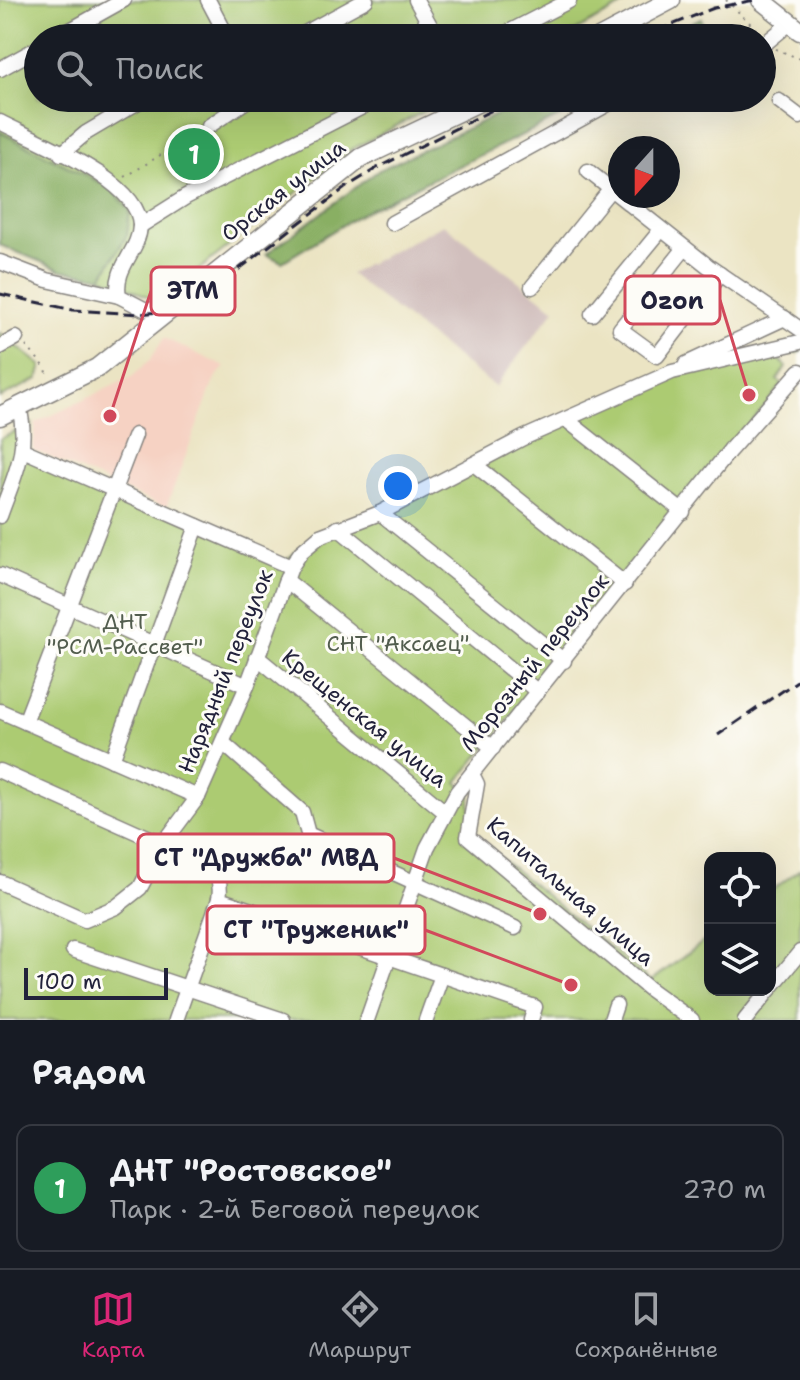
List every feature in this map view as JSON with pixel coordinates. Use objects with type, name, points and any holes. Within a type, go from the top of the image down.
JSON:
[{"type":"main road","points":[[626,24],[671,0]]},
{"type":"main road","points":[[761,0],[797,24]]},
{"type":"main road","points":[[779,0],[797,24]]},
{"type":"main road","name":"Орская улица","points":[[0,416],[97,368],[361,158],[454,112]]},
{"type":"street","points":[[81,24],[124,0]]},
{"type":"street","points":[[221,24],[210,4],[227,0]]},
{"type":"street","points":[[322,24],[366,0]]},
{"type":"street","points":[[416,0],[429,24]]},
{"type":"street","points":[[524,24],[569,1]]},
{"type":"street","points":[[776,37],[797,24]]},
{"type":"street","points":[[0,69],[24,56]]},
{"type":"street","points":[[779,101],[800,117]]},
{"type":"street","points":[[61,154],[86,133],[121,112]]},
{"type":"street","points":[[209,126],[230,112]]},
{"type":"street","points":[[119,296],[118,273],[140,226],[186,197],[353,112]]},
{"type":"street","points":[[392,223],[594,112]]},
{"type":"street","points":[[0,122],[116,184],[133,200],[140,226]]},
{"type":"street","points":[[588,171],[608,188]]},
{"type":"street","points":[[532,287],[608,192]]},
{"type":"street","points":[[633,208],[800,329]]},
{"type":"street","points":[[592,314],[661,230]]},
{"type":"street","points":[[685,248],[620,329],[657,356],[720,274]]},
{"type":"street","points":[[0,262],[47,280],[119,296],[144,309],[167,311]]},
{"type":"street","points":[[672,372],[785,318]]},
{"type":"street","points":[[0,347],[16,338]]},
{"type":"street","name":"Нарядный переулок","points":[[0,882],[85,920],[116,907],[140,888],[166,842],[198,797],[247,686],[288,574],[311,544],[338,528],[380,513],[523,438],[568,421],[672,372],[800,342]]},
{"type":"street","name":"Морозный переулок","points":[[367,1020],[414,883],[445,812],[764,408],[800,371]]},
{"type":"street","points":[[0,516],[23,450],[25,433],[19,407]]},
{"type":"street","points":[[568,421],[683,512]]},
{"type":"street","points":[[25,722],[135,435]]},
{"type":"street","points":[[23,450],[197,526],[288,574],[493,748]]},
{"type":"street","points":[[475,465],[625,584]]},
{"type":"street","points":[[380,513],[564,661]]},
{"type":"street","points":[[112,760],[197,526]]},
{"type":"street","points":[[338,528],[538,692]]},
{"type":"street","points":[[0,575],[247,686]]},
{"type":"street","name":"Крещенская улица","points":[[257,657],[445,812]]},
{"type":"street","points":[[0,711],[198,797]]},
{"type":"street","points":[[223,743],[302,812],[308,834],[515,928]]},
{"type":"street","points":[[0,771],[166,842],[218,870],[222,882],[219,899],[176,1020]]},
{"type":"street","name":"Капитальная улица","points":[[472,774],[477,784],[468,837],[649,989],[692,1020]]},
{"type":"street","points":[[219,899],[442,975],[533,1014]]},
{"type":"street","points":[[73,950],[283,1020]]},
{"type":"street","points":[[776,982],[800,952]]},
{"type":"street","points":[[426,1020],[442,975]]},
{"type":"street","points":[[745,1020],[765,996]]},
{"type":"street","points":[[611,1020],[616,1005]]},
{"type":"path","points":[[116,184],[209,126]]},
{"type":"path","points":[[16,338],[45,367],[52,392]]},
{"type":"shaded area","points":[[443,224],[555,309],[495,387],[350,274]]},
{"type":"shaded area","points":[[164,338],[225,367],[215,378],[166,508],[33,450],[36,423],[133,376],[150,360]]},
{"type":"green space","points":[[0,0],[633,0],[588,24],[24,24],[24,112],[422,112],[352,149],[159,301],[102,277],[127,235],[50,158],[0,132]]},
{"type":"green space","points":[[701,18],[703,24],[689,24]]},
{"type":"green space","points":[[502,112],[569,112],[364,212],[282,262],[266,254],[379,170]]},
{"type":"green space","points":[[0,132],[111,188],[130,210],[127,235],[102,277],[61,270],[0,245]]},
{"type":"green space","points":[[0,333],[42,366],[38,379],[0,398]]},
{"type":"green space","points":[[800,344],[800,352],[778,357],[786,367],[777,380],[783,384],[457,782],[470,796],[471,834],[651,981],[704,941],[704,996],[776,996],[776,887],[800,869],[800,1020],[0,1020],[0,439],[32,424],[25,455],[284,562],[316,535],[474,464],[638,384]]},
{"type":"railway","points":[[675,24],[714,8],[755,0]]},
{"type":"railway","points":[[0,294],[73,310],[139,314],[167,311],[217,286],[345,188],[377,168],[488,112]]},
{"type":"railway","points":[[718,735],[800,679]]},
{"type":"place","name":"ДНТ \"Ростовское\"","points":[[194,154]]},
{"type":"place","name":"Ozon","points":[[749,395]]},
{"type":"place","name":"ЭТМ","points":[[110,416]]},
{"type":"place","name":"СТ \"Дружба\" МВД","points":[[540,914]]},
{"type":"place","name":"СТ \"Труженик\"","points":[[571,985]]},
{"type":"park label","name":"ДНТ \"РСМ-Рассвет\"","points":[[125,634]]},
{"type":"park label","name":"СНТ \"Аксаец\"","points":[[398,643]]}]
